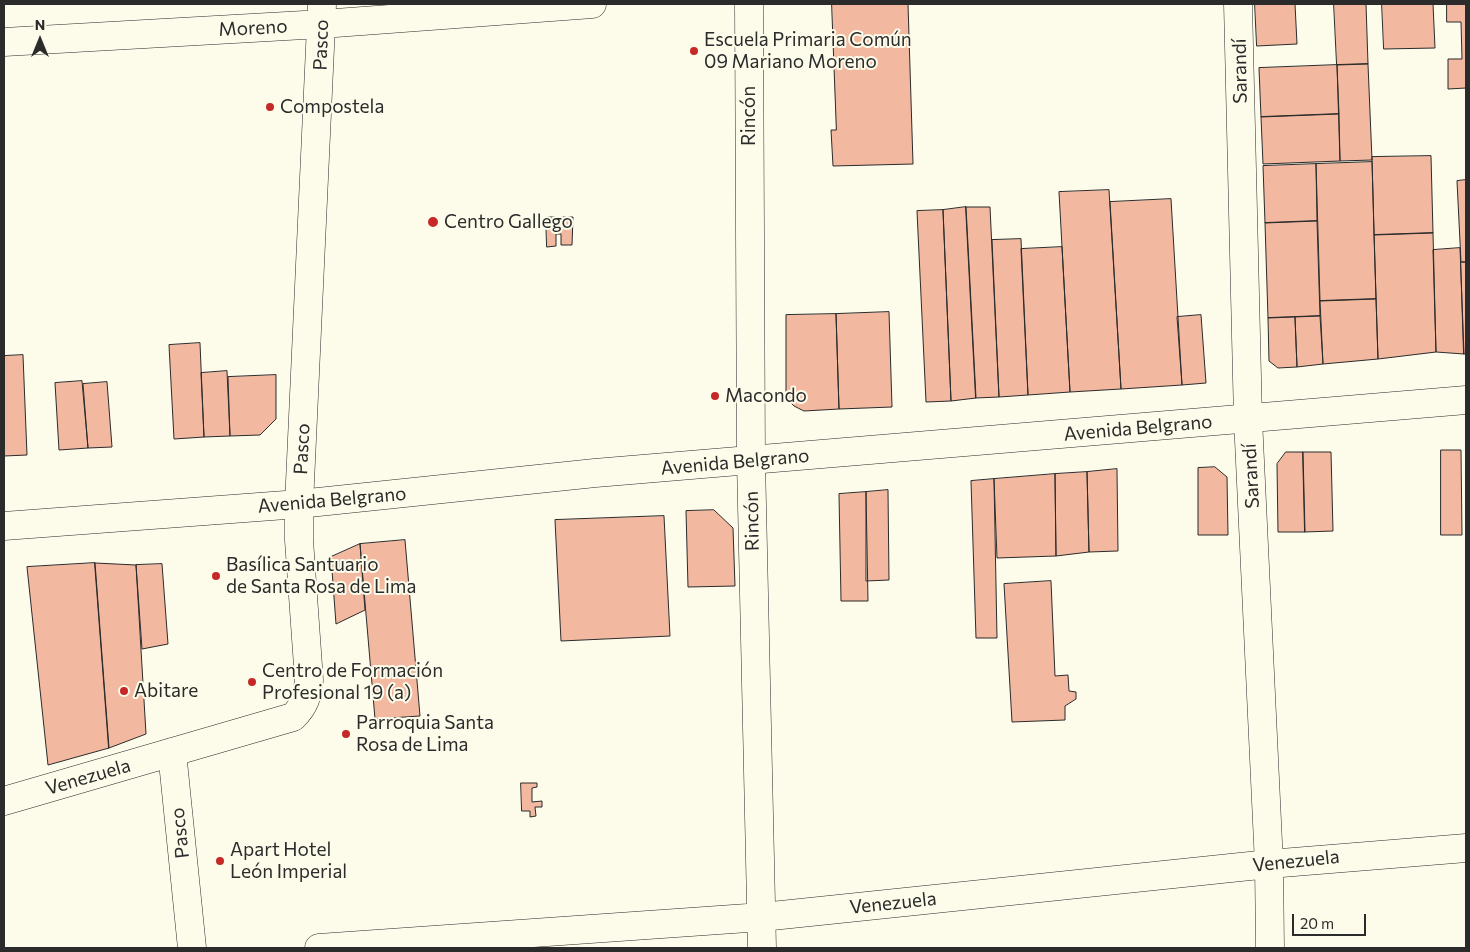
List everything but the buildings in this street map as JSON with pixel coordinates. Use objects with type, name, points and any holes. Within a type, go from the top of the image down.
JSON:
[{"type":"street","name":"Moreno","points":[[4,42],[322,14],[592,4]]},
{"type":"street","name":"Rincón","points":[[749,4],[751,461],[762,948]]},
{"type":"street","name":"Sarandí","points":[[1238,4],[1248,419],[1269,864],[1270,948]]},
{"type":"street","name":"Pasco","points":[[192,948],[172,752],[293,717],[307,698],[309,680],[299,540],[299,504],[322,14]]},
{"type":"street","name":"Avenida Belgrano","points":[[4,526],[299,504],[595,473],[1466,400]]},
{"type":"street","name":"Venezuela","points":[[4,801],[172,752]]},
{"type":"street","name":"Venezuela","points":[[320,948],[762,917],[1269,864],[1466,848]]},
{"type":"place","name":"Escuela Primaria Común 09 Mariano Moreno","points":[[694,51]]},
{"type":"place","name":"Compostela","points":[[270,107]]},
{"type":"place","name":"Centro Gallego","points":[[433,222]]},
{"type":"place","name":"Macondo","points":[[715,396]]},
{"type":"place","name":"Basílica Santuario de Santa Rosa de Lima","points":[[216,576]]},
{"type":"place","name":"Centro de Formación Profesional 19 (a)","points":[[252,682]]},
{"type":"place","name":"Abitare","points":[[124,691]]},
{"type":"place","name":"Parroquia Santa Rosa de Lima","points":[[346,734]]},
{"type":"place","name":"Apart Hotel León Imperial","points":[[220,861]]}]
